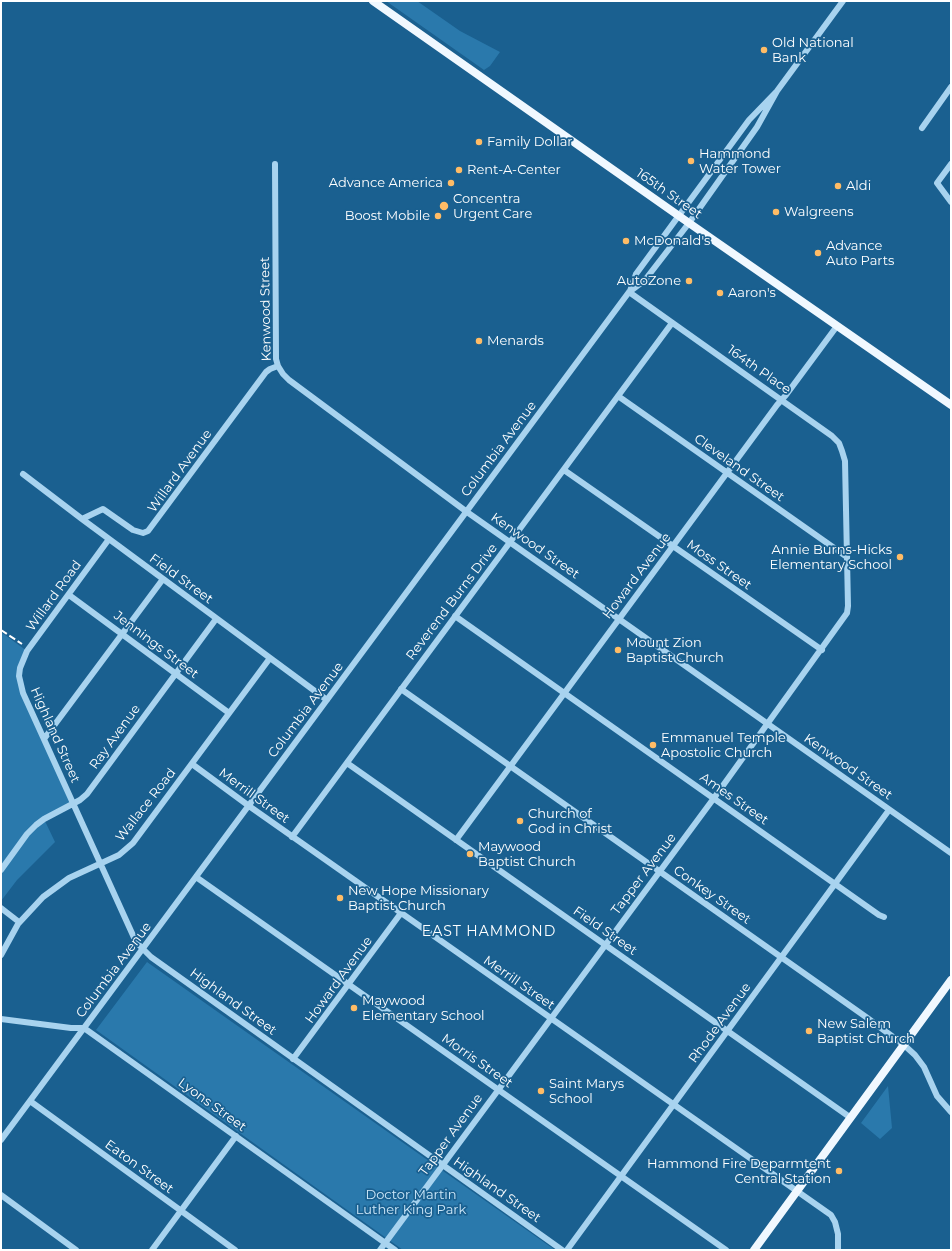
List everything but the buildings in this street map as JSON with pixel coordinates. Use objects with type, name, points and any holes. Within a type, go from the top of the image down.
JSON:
[{"type":"main road","name":"165th Street","points":[[374,1],[951,405]]},
{"type":"main road","points":[[754,1250],[951,980]]},
{"type":"street","name":"Columbia Avenue","points":[[1,1140],[630,292],[645,280],[689,223],[757,127],[777,91],[843,1]]},
{"type":"street","points":[[922,128],[951,87]]},
{"type":"street","name":"Columbia Avenue","points":[[630,292],[636,274],[749,120],[777,91]]},
{"type":"street","name":"Kenwood Street","points":[[275,164],[276,359],[283,374],[289,380],[467,512],[951,853]]},
{"type":"street","points":[[951,164],[937,183],[951,202]]},
{"type":"street","name":"164th Place","points":[[630,292],[836,440],[844,456],[846,485]]},
{"type":"street","name":"Reverend Burns Drive","points":[[292,836],[672,323]]},
{"type":"street","name":"Howard Avenue","points":[[456,840],[777,404],[782,400],[838,326]]},
{"type":"street","name":"Willard Avenue","points":[[82,520],[103,509],[133,530],[143,533],[148,531],[266,372],[278,366]]},
{"type":"street","name":"Cleveland Street","points":[[618,396],[847,557]]},
{"type":"street","name":"Moss Street","points":[[564,470],[822,650]]},
{"type":"street","name":"Field Street","points":[[23,474],[82,520],[327,700]]},
{"type":"street","name":"Tapper Avenue","points":[[380,1250],[714,798],[822,650],[847,613],[846,485]]},
{"type":"street","name":"Willard Road","points":[[20,668],[27,651],[109,539]]},
{"type":"street","points":[[44,739],[163,579]]},
{"type":"street","name":"Jennings Street","points":[[69,595],[229,713]]},
{"type":"street","name":"Ames Street","points":[[455,616],[879,915],[884,917]]},
{"type":"street","name":"Ray Avenue","points":[[1,870],[27,834],[36,825],[44,819],[74,804],[87,794],[216,619]]},
{"type":"street","name":"Wallace Road","points":[[1,955],[19,922],[43,897],[69,878],[119,855],[133,843],[270,658]]},
{"type":"street","name":"Highland Street","points":[[20,668],[20,684],[23,693],[136,942],[151,957],[562,1250]]},
{"type":"street","name":"Conkey Street","points":[[401,689],[904,1045],[915,1055],[924,1067],[937,1096],[951,1112]]},
{"type":"street","name":"Field Street","points":[[347,763],[851,1118]]},
{"type":"street","name":"Merrill Street","points":[[192,764],[249,806],[831,1215],[834,1218],[838,1234],[838,1250]]},
{"type":"street","name":"Rhode Avenue","points":[[567,1250],[889,810]]},
{"type":"street","name":"Morris Street","points":[[196,877],[726,1250]]},
{"type":"street","points":[[1,908],[19,922]]},
{"type":"street","name":"Howard Avenue","points":[[294,1059],[401,913]]},
{"type":"street","points":[[1,1019],[71,1028],[84,1028]]},
{"type":"street","name":"Lyons Street","points":[[84,1028],[395,1250]]},
{"type":"street","name":"Eaton Street","points":[[30,1101],[236,1250]]},
{"type":"street","points":[[152,1250],[236,1136]]},
{"type":"street","points":[[1,1195],[76,1250]]},
{"type":"green space","points":[[386,1],[417,1],[460,31],[500,52],[490,66],[484,70]]},
{"type":"green space","points":[[1,632],[27,651],[23,660],[20,684],[74,803],[44,819],[55,842],[17,880],[1,901]]},
{"type":"green space","name":"Doctor Martin Luther King Park","points":[[147,962],[555,1250],[403,1250],[96,1030]]},
{"type":"green space","points":[[888,1086],[892,1128],[880,1139],[861,1123]]},
{"type":"railway","points":[[1,630],[22,644]]},
{"type":"place","name":"Old National Bank","points":[[764,50]]},
{"type":"place","name":"Family Dollar","points":[[479,142]]},
{"type":"place","name":"Hammond Water Tower","points":[[691,161]]},
{"type":"place","name":"Rent-A-Center","points":[[459,170]]},
{"type":"place","name":"Advance America","points":[[451,183]]},
{"type":"place","name":"Aldi","points":[[838,186]]},
{"type":"place","name":"Concentra Urgent Care","points":[[444,206]]},
{"type":"place","name":"Walgreens","points":[[776,212]]},
{"type":"place","name":"Boost Mobile","points":[[438,216]]},
{"type":"place","name":"McDonald's","points":[[626,241]]},
{"type":"place","name":"Advance Auto Parts","points":[[818,253]]},
{"type":"place","name":"AutoZone","points":[[689,281]]},
{"type":"place","name":"Aaron's","points":[[720,293]]},
{"type":"place","name":"Menards","points":[[479,341]]},
{"type":"place","name":"Annie Burns-Hicks Elementary School","points":[[900,557]]},
{"type":"place","name":"Mount Zion Baptist Church","points":[[618,650]]},
{"type":"place","name":"Emmanuel Temple Apostolic Church","points":[[653,745]]},
{"type":"place","name":"Church of God in Christ","points":[[520,821]]},
{"type":"place","name":"Maywood Baptist Church","points":[[470,854]]},
{"type":"place","name":"New Hope Missionary Baptist Church","points":[[340,898]]},
{"type":"place","name":"Maywood Elementary School","points":[[354,1008]]},
{"type":"place","name":"New Salem Baptist Church","points":[[809,1031]]},
{"type":"place","name":"Saint Marys School","points":[[541,1091]]},
{"type":"place","name":"Hammond Fire Deparmtent Central Station","points":[[839,1171]]},
{"type":"district","name":"EAST HAMMOND","points":[[489,932]]}]
